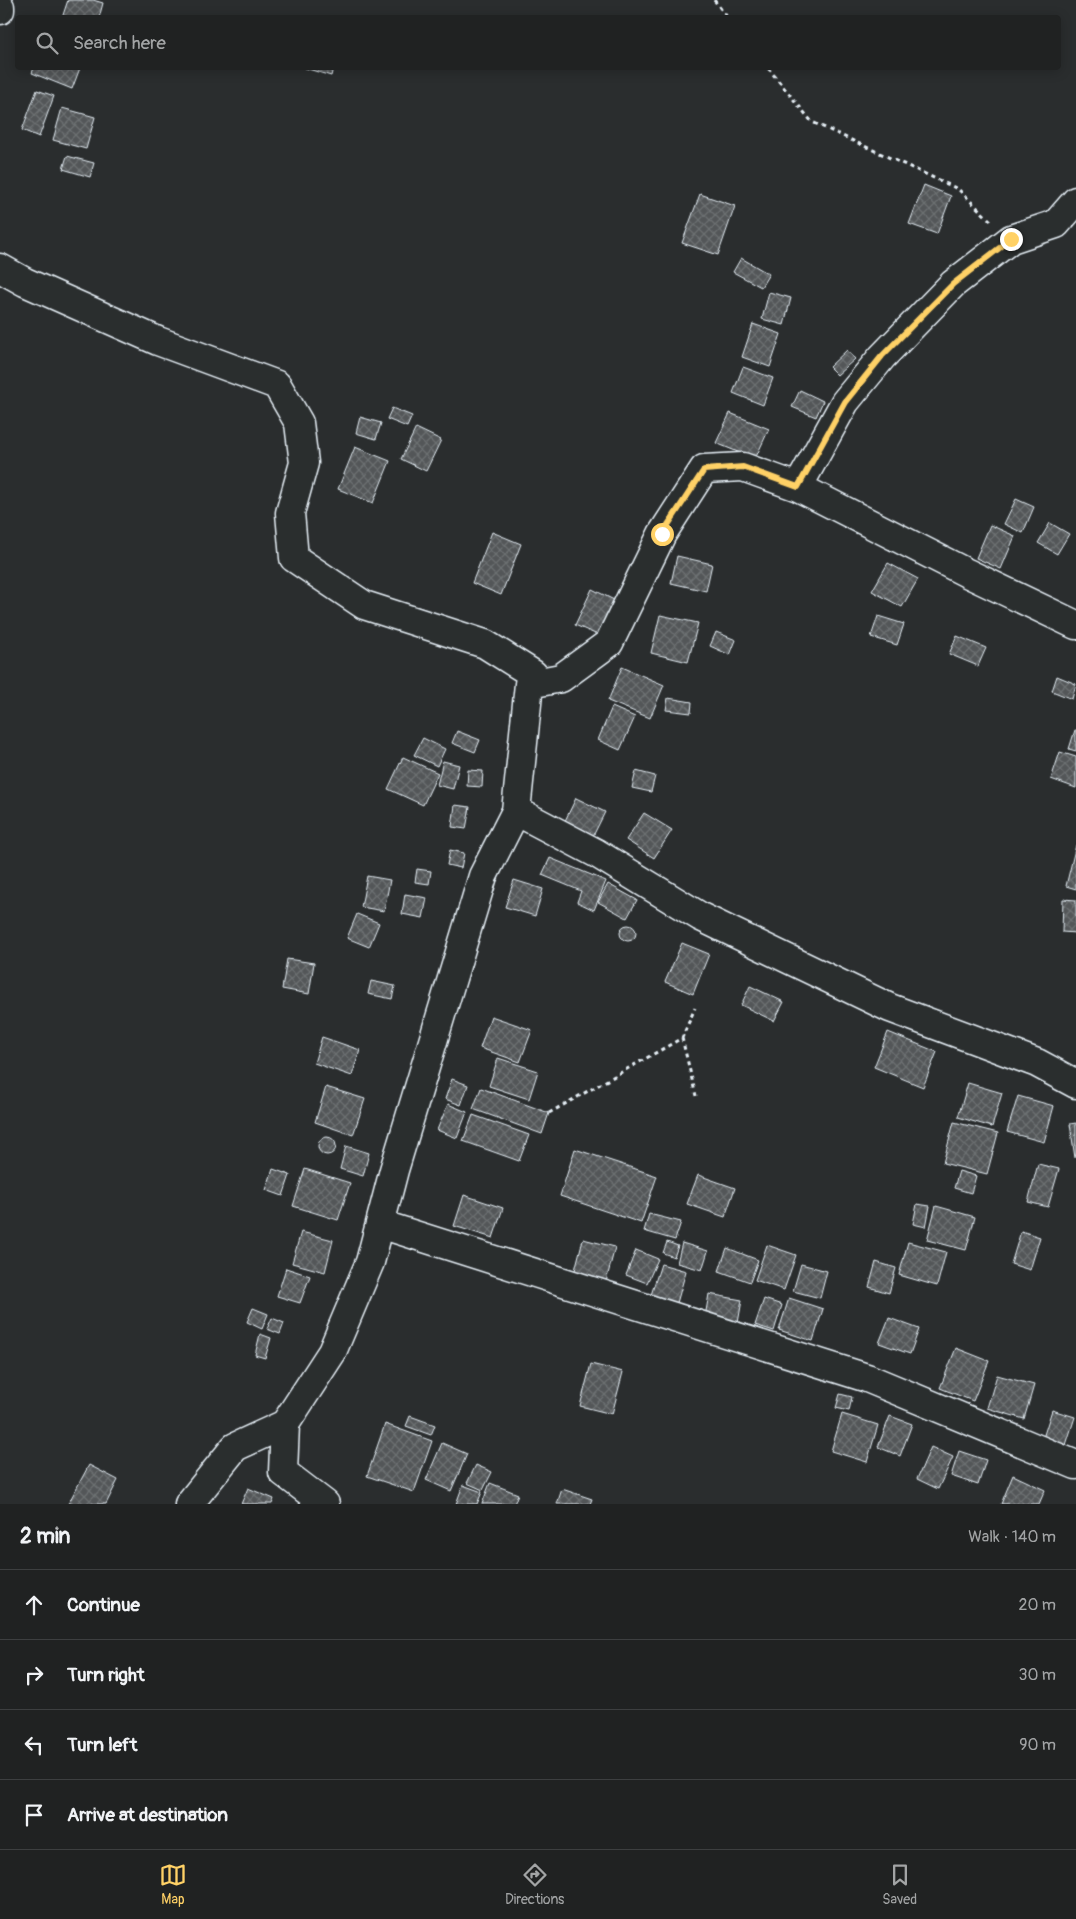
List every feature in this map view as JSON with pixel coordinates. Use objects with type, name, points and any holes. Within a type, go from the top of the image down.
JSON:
[{"type":"street","points":[[798,487],[845,402],[882,356],[953,284],[1011,239],[1056,224],[1076,201]]},
{"type":"street","points":[[0,268],[26,282],[158,341],[277,384],[299,423],[304,463],[290,513],[294,558],[364,604],[485,644],[533,674],[529,684],[516,811],[483,876],[394,1170],[370,1262],[332,1352],[285,1424],[283,1472],[325,1504]]},
{"type":"street","points":[[529,684],[561,678],[609,643],[662,534],[704,470],[743,467],[798,487],[967,573],[1076,625]]},
{"type":"street","points":[[516,811],[596,853],[701,917],[890,1008],[1036,1063],[1076,1084]]},
{"type":"street","points":[[380,1224],[866,1378],[1076,1465]]},
{"type":"street","points":[[188,1504],[235,1446],[285,1424]]},
{"type":"path","points":[[714,0],[726,15]]},
{"type":"path","points":[[770,70],[812,122],[958,189],[1011,239]]},
{"type":"path","points":[[695,1008],[682,1038],[696,1096]]},
{"type":"path","points":[[549,1113],[682,1038]]},
{"type":"building","points":[[68,0],[93,0],[103,3],[100,15],[63,15]]},
{"type":"building","points":[[33,70],[79,70],[72,89],[32,73]]},
{"type":"building","points":[[312,70],[332,70],[331,76]]},
{"type":"building","points":[[37,90],[54,96],[39,137],[22,130]]},
{"type":"building","points":[[62,108],[95,117],[86,149],[53,140]]},
{"type":"building","points":[[67,156],[94,163],[90,177],[63,169]]},
{"type":"building","points":[[924,185],[951,196],[937,234],[909,224]]},
{"type":"building","points":[[700,194],[735,206],[718,255],[682,243]]},
{"type":"building","points":[[741,258],[769,274],[761,287],[733,272]]},
{"type":"building","points":[[769,292],[791,298],[784,325],[762,319]]},
{"type":"building","points":[[753,324],[781,334],[770,367],[742,357]]},
{"type":"building","points":[[847,350],[855,359],[837,375],[829,367]]},
{"type":"building","points":[[743,367],[773,378],[763,405],[733,393]]},
{"type":"building","points":[[800,390],[823,401],[816,417],[792,407]]},
{"type":"building","points":[[392,408],[412,416],[407,427],[387,419]]},
{"type":"building","points":[[730,413],[769,429],[755,459],[716,443]]},
{"type":"building","points":[[360,417],[381,423],[376,439],[356,433]]},
{"type":"building","points":[[416,428],[441,440],[426,471],[401,459]]},
{"type":"building","points":[[355,447],[390,461],[373,503],[338,489]]},
{"type":"building","points":[[1016,499],[1034,507],[1023,533],[1004,524]]},
{"type":"building","points":[[1050,523],[1069,534],[1057,554],[1038,543]]},
{"type":"building","points":[[990,525],[1015,536],[1001,569],[976,558]]},
{"type":"building","points":[[492,532],[521,544],[501,595],[472,583]]},
{"type":"building","points":[[677,556],[712,564],[706,591],[671,583]]},
{"type":"building","points":[[888,563],[918,579],[902,607],[872,591]]},
{"type":"building","points":[[592,589],[618,602],[602,637],[575,625]]},
{"type":"building","points":[[660,615],[698,623],[688,662],[651,653]]},
{"type":"building","points":[[878,616],[904,624],[897,645],[871,637]]},
{"type":"building","points":[[716,632],[736,640],[730,655],[710,646]]},
{"type":"building","points":[[957,636],[986,648],[978,666],[949,654]]},
{"type":"building","points":[[622,667],[664,685],[650,718],[608,701]]},
{"type":"building","points":[[1057,676],[1076,684],[1072,699],[1052,691]]},
{"type":"building","points":[[668,698],[692,702],[691,713],[666,710]]},
{"type":"building","points":[[612,707],[635,717],[620,750],[598,740]]},
{"type":"building","points":[[1076,730],[1076,751],[1069,749]]},
{"type":"building","points":[[457,731],[480,740],[475,752],[452,743]]},
{"type":"building","points":[[423,738],[445,749],[437,766],[414,755]]},
{"type":"building","points":[[1060,752],[1076,757],[1076,788],[1051,779]]},
{"type":"building","points":[[403,757],[438,773],[423,805],[388,789]]},
{"type":"building","points":[[443,761],[459,765],[453,789],[437,785]]},
{"type":"building","points":[[468,770],[483,771],[482,787],[467,786]]},
{"type":"building","points":[[636,771],[655,776],[651,792],[632,788]]},
{"type":"building","points":[[576,798],[605,812],[592,838],[563,825]]},
{"type":"building","points":[[455,805],[470,807],[466,829],[452,827]]},
{"type":"building","points":[[644,813],[672,830],[654,858],[626,840]]},
{"type":"building","points":[[1076,845],[1076,889],[1066,886]]},
{"type":"building","points":[[450,850],[464,853],[461,868],[447,865]]},
{"type":"building","points":[[550,858],[606,881],[594,910],[577,902],[581,891],[542,875]]},
{"type":"building","points":[[417,869],[431,871],[429,884],[415,882]]},
{"type":"building","points":[[367,876],[390,880],[384,911],[361,907]]},
{"type":"building","points":[[514,880],[543,889],[535,916],[505,907]]},
{"type":"building","points":[[608,884],[637,900],[627,918],[598,902]]},
{"type":"building","points":[[405,894],[427,898],[423,918],[402,914]]},
{"type":"building","points":[[1063,899],[1076,900],[1076,933],[1062,932]]},
{"type":"building","points":[[357,914],[379,923],[369,947],[347,938]]},
{"type":"building","points":[[628,925],[634,927],[636,933],[634,939],[628,941],[622,939],[620,933],[622,927]]},
{"type":"building","points":[[682,943],[709,954],[693,994],[665,982]]},
{"type":"building","points":[[287,959],[314,963],[309,994],[282,989]]},
{"type":"building","points":[[371,981],[395,986],[392,999],[368,994]]},
{"type":"building","points":[[750,986],[784,1002],[774,1021],[741,1005]]},
{"type":"building","points":[[491,1016],[532,1030],[520,1062],[480,1048]]},
{"type":"building","points":[[888,1032],[937,1052],[923,1087],[874,1067]]},
{"type":"building","points":[[322,1037],[360,1050],[352,1076],[314,1063]]},
{"type":"building","points":[[498,1058],[538,1071],[529,1099],[489,1086]]},
{"type":"building","points":[[452,1079],[468,1085],[461,1105],[445,1099]]},
{"type":"building","points":[[968,1083],[1002,1093],[992,1127],[958,1117]]},
{"type":"building","points":[[326,1087],[365,1099],[353,1135],[315,1122]]},
{"type":"building","points":[[481,1088],[549,1113],[542,1134],[473,1109]]},
{"type":"building","points":[[1018,1096],[1054,1106],[1044,1142],[1007,1132]]},
{"type":"building","points":[[448,1104],[467,1112],[457,1138],[437,1130]]},
{"type":"building","points":[[473,1115],[529,1135],[519,1161],[463,1141]]},
{"type":"building","points":[[954,1122],[998,1133],[987,1174],[943,1163]]},
{"type":"building","points":[[1076,1123],[1076,1157],[1075,1158],[1070,1124]]},
{"type":"building","points":[[327,1137],[333,1140],[336,1146],[333,1152],[327,1155],[321,1152],[318,1146],[321,1140]]},
{"type":"building","points":[[346,1146],[369,1153],[363,1176],[340,1169]]},
{"type":"building","points":[[575,1149],[657,1176],[641,1223],[560,1196]]},
{"type":"building","points":[[1038,1164],[1059,1169],[1048,1207],[1028,1202]]},
{"type":"building","points":[[273,1169],[290,1175],[283,1196],[266,1190]]},
{"type":"building","points":[[305,1169],[350,1183],[338,1220],[293,1206]]},
{"type":"building","points":[[959,1171],[976,1176],[971,1193],[954,1188]]},
{"type":"building","points":[[698,1175],[735,1188],[725,1217],[687,1204]]},
{"type":"building","points":[[464,1195],[503,1208],[493,1238],[454,1226]]},
{"type":"building","points":[[917,1204],[930,1206],[926,1227],[913,1224]]},
{"type":"building","points":[[936,1206],[975,1217],[966,1250],[927,1240]]},
{"type":"building","points":[[649,1214],[681,1222],[675,1240],[644,1231]]},
{"type":"building","points":[[1021,1231],[1040,1237],[1030,1270],[1011,1264]]},
{"type":"building","points":[[301,1232],[333,1240],[325,1272],[292,1263]]},
{"type":"building","points":[[583,1239],[615,1247],[606,1282],[574,1274]]},
{"type":"building","points":[[667,1242],[678,1246],[674,1257],[663,1253]]},
{"type":"building","points":[[908,1242],[946,1252],[937,1286],[899,1275]]},
{"type":"building","points":[[682,1243],[708,1251],[702,1270],[677,1263]]},
{"type":"building","points":[[767,1245],[796,1255],[784,1290],[755,1280]]},
{"type":"building","points":[[727,1248],[758,1260],[750,1282],[719,1271]]},
{"type":"building","points":[[636,1250],[658,1259],[647,1283],[626,1275]]},
{"type":"building","points":[[876,1262],[896,1268],[889,1293],[869,1287]]},
{"type":"building","points":[[661,1264],[686,1271],[677,1303],[651,1295]]},
{"type":"building","points":[[801,1264],[827,1271],[820,1298],[793,1291]]},
{"type":"building","points":[[286,1268],[310,1276],[300,1303],[277,1296]]},
{"type":"building","points":[[709,1294],[742,1300],[738,1323],[705,1317]]},
{"type":"building","points":[[789,1298],[823,1309],[813,1341],[779,1330]]},
{"type":"building","points":[[764,1299],[782,1305],[774,1331],[755,1325]]},
{"type":"building","points":[[253,1308],[268,1314],[262,1329],[247,1322]]},
{"type":"building","points":[[272,1318],[284,1323],[280,1334],[267,1329]]},
{"type":"building","points":[[889,1318],[919,1329],[910,1354],[879,1343]]},
{"type":"building","points":[[260,1334],[271,1338],[265,1358],[255,1355]]},
{"type":"building","points":[[956,1348],[989,1361],[973,1401],[940,1388]]},
{"type":"building","points":[[591,1364],[623,1372],[612,1414],[580,1406]]},
{"type":"building","points":[[997,1375],[1034,1385],[1024,1419],[987,1408]]},
{"type":"building","points":[[840,1394],[852,1397],[849,1411],[836,1408]]},
{"type":"building","points":[[1052,1410],[1075,1417],[1065,1448],[1042,1441]]},
{"type":"building","points":[[842,1414],[878,1425],[867,1462],[831,1451]]},
{"type":"building","points":[[410,1416],[435,1425],[431,1435],[406,1426]]},
{"type":"building","points":[[890,1416],[912,1424],[900,1456],[878,1447]]},
{"type":"building","points":[[385,1424],[432,1441],[414,1492],[367,1476]]},
{"type":"building","points":[[442,1443],[467,1454],[451,1491],[426,1480]]},
{"type":"building","points":[[931,1447],[953,1457],[938,1489],[917,1479]]},
{"type":"building","points":[[959,1451],[986,1460],[978,1485],[951,1476]]},
{"type":"building","points":[[89,1465],[118,1480],[106,1504],[68,1504]]},
{"type":"building","points":[[476,1465],[492,1472],[483,1490],[467,1483]]},
{"type":"building","points":[[1013,1475],[1045,1490],[1039,1504],[1001,1504]]},
{"type":"building","points":[[490,1483],[518,1494],[514,1504],[482,1504]]},
{"type":"building","points":[[463,1485],[482,1492],[477,1504],[456,1504]]},
{"type":"building","points":[[248,1488],[274,1499],[272,1504],[241,1504]]},
{"type":"building","points":[[562,1489],[592,1499],[590,1504],[557,1504]]},
{"type":"route","points":[[662,534],[704,470],[743,467],[798,487],[845,402],[882,356],[953,284],[1011,239]]}]
